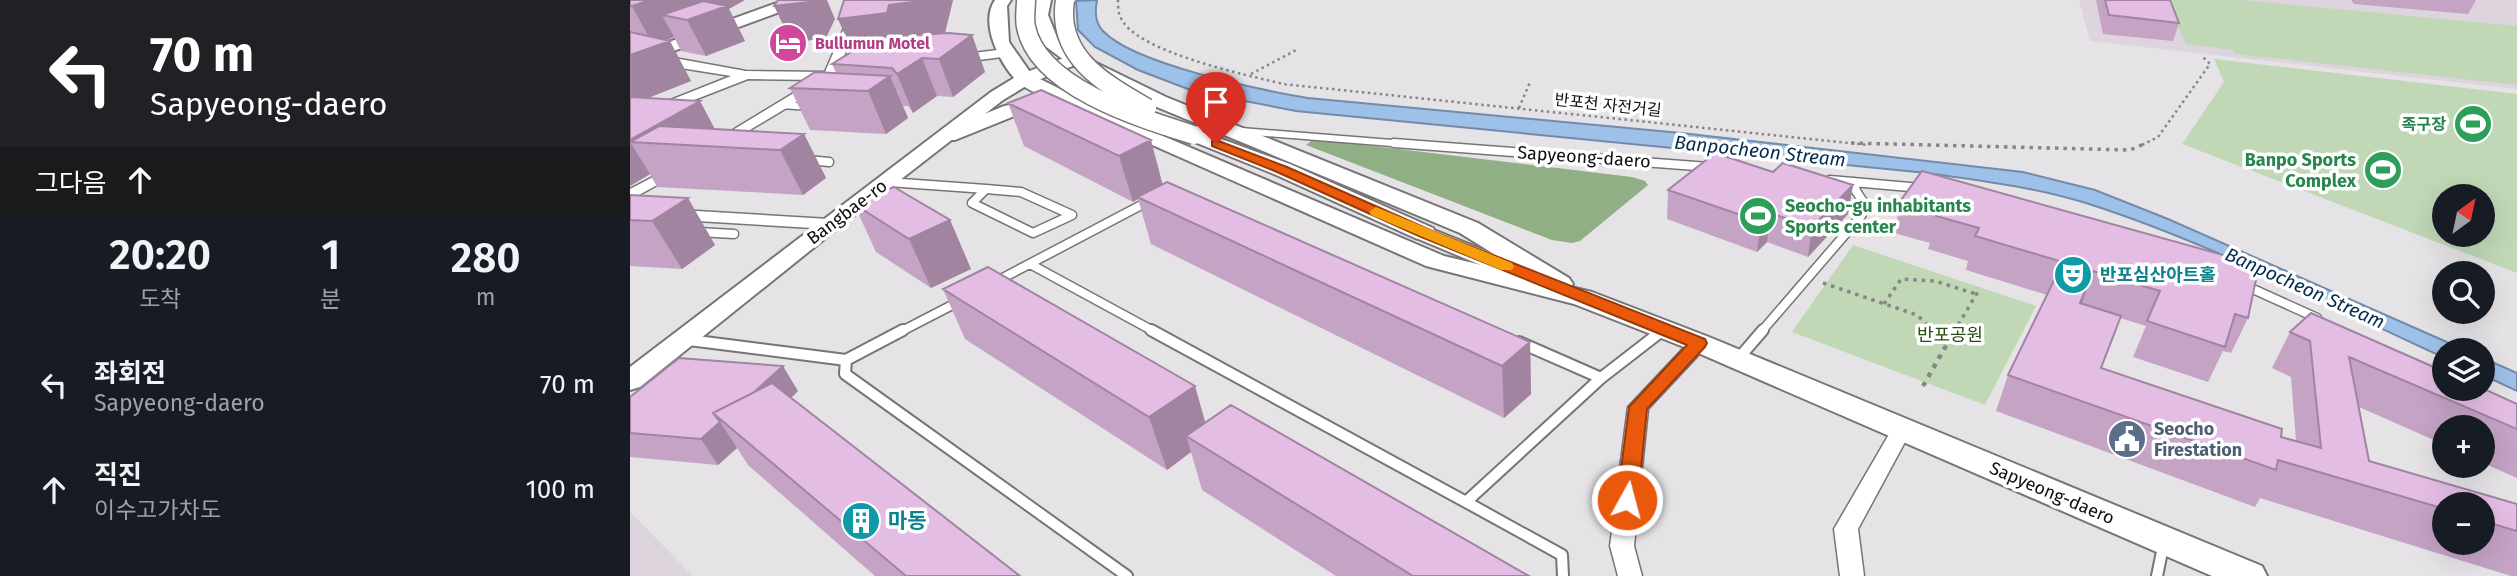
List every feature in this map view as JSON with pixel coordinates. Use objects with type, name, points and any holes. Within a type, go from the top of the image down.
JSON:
[{"type":"main road","points":[[634,58],[799,0]]},
{"type":"main road","name":"Sapyeong-daero","points":[[1003,0],[999,6],[1000,43],[1006,53],[1029,77],[1069,102],[1435,261],[1583,298]]},
{"type":"main road","points":[[1026,0],[1025,26],[1031,43],[1045,61],[1070,82],[1128,115],[1194,135],[1282,169],[1424,233]]},
{"type":"main road","name":"Sapyeong-daero","points":[[1043,0],[1041,15],[1050,43],[1074,59],[1158,101],[1469,228],[1583,298]]},
{"type":"main road","points":[[1065,0],[1061,12],[1067,42],[1077,55],[1098,75],[1130,98],[1194,135]]},
{"type":"main road","name":"Bangbae-ro","points":[[630,381],[997,96],[1029,77],[1074,59]]},
{"type":"main road","points":[[1029,77],[1068,78],[1158,101]]},
{"type":"main road","points":[[1093,113],[1086,101],[1095,96],[1103,93],[1132,94]]},
{"type":"main road","points":[[948,136],[1022,107],[1069,102]]},
{"type":"main road","name":"Sapyeong-daero","points":[[1424,233],[1738,359],[2249,576]]},
{"type":"street","points":[[705,152],[781,105],[837,75],[861,0]]},
{"type":"street","points":[[938,62],[1006,53]]},
{"type":"street","points":[[634,58],[746,75],[837,75]]},
{"type":"street","points":[[630,121],[746,75]]},
{"type":"street","points":[[630,195],[684,164]]},
{"type":"street","points":[[630,212],[829,224]]},
{"type":"street","points":[[1630,576],[1622,546],[1638,407],[1699,343]]},
{"type":"street","points":[[1852,576],[1846,529],[1902,429]]},
{"type":"lane","points":[[781,105],[819,107]]},
{"type":"lane","name":"Sapyeong-daero","points":[[1232,130],[1725,169]]},
{"type":"lane","points":[[802,159],[830,162]]},
{"type":"lane","points":[[1815,178],[1927,188]]},
{"type":"lane","points":[[888,182],[986,189],[1021,192],[1072,215],[1033,233],[972,203],[986,189]]},
{"type":"lane","points":[[1738,359],[1861,216],[1866,206],[1856,191],[1854,182]]},
{"type":"lane","points":[[993,284],[1161,195]]},
{"type":"lane","points":[[682,231],[734,234]]},
{"type":"lane","points":[[1030,264],[1562,555],[1563,576]]},
{"type":"lane","points":[[2235,282],[2322,320]]},
{"type":"lane","points":[[683,339],[846,360],[969,296]]},
{"type":"lane","points":[[1466,502],[1601,378],[1664,329]]},
{"type":"lane","points":[[1513,339],[1601,378]]},
{"type":"lane","points":[[846,360],[845,374],[1127,576]]},
{"type":"lane","points":[[2157,576],[2164,541]]},
{"type":"path","name":"반포천 자전거길","points":[[1118,0],[1116,7],[1124,27],[1150,45],[1283,84],[1873,145],[2130,150],[2158,137],[2210,64],[2202,56]]},
{"type":"path","points":[[1249,75],[1298,49]]},
{"type":"path","points":[[1519,108],[1530,82]]},
{"type":"path","points":[[1807,278],[1917,315],[1948,344]]},
{"type":"path","points":[[1884,304],[1901,279],[1934,281],[1977,295]]},
{"type":"path","points":[[1923,386],[1980,288]]},
{"type":"shaded area","points":[[2079,0],[2517,0],[2517,89],[2090,41]]},
{"type":"shaded area","points":[[630,512],[693,576],[630,576]]},
{"type":"green space","points":[[2166,0],[2242,0],[2517,26],[2517,85],[2235,54],[2233,50],[2186,44]]},
{"type":"green space","name":"Banpo Sports Complex","points":[[2214,59],[2517,94],[2517,273],[2495,265],[2495,261],[2486,261],[2449,247],[2496,247],[2496,184],[2432,184],[2432,240],[2182,144],[2224,82]]},
{"type":"green space","points":[[1314,139],[1632,177],[1645,181],[1648,185],[1580,241],[1572,243],[1552,240],[1306,145]]},
{"type":"green space","name":"반포공원","points":[[1853,245],[2036,306],[1985,405],[1792,332]]},
{"type":"water","name":"Banpocheon Stream","points":[[1097,0],[1096,16],[1100,28],[1119,43],[1141,54],[1199,74],[1308,98],[1681,133],[2023,172],[2095,190],[2168,219],[2438,338],[2432,338],[2432,352],[2180,237],[2089,204],[2029,189],[1927,173],[1296,111],[1193,91],[1138,70],[1095,47],[1078,30],[1076,1]]},
{"type":"water","points":[[2495,363],[2517,373],[2517,391],[2495,381]]},
{"type":"building","points":[[630,0],[650,0],[630,6]]},
{"type":"building","points":[[778,0],[810,0],[774,6]]},
{"type":"building","points":[[844,0],[931,0],[889,5],[887,13],[838,19]]},
{"type":"building","points":[[2105,0],[2170,0],[2179,23],[2109,15]]},
{"type":"building","points":[[703,1],[727,6],[687,20],[662,15]]},
{"type":"building","points":[[630,32],[670,41],[630,55]]},
{"type":"building","points":[[948,33],[972,35],[939,59],[922,58],[897,74],[892,68],[832,64],[874,38]]},
{"type":"building","points":[[815,72],[890,76],[868,91],[790,88]]},
{"type":"building","points":[[1041,90],[1151,140],[1119,156],[1008,103]]},
{"type":"building","points":[[630,97],[700,101],[630,140]]},
{"type":"building","points":[[659,126],[804,134],[780,150],[630,142]]},
{"type":"building","points":[[1715,153],[1773,172],[1783,163],[1853,185],[1812,227],[1770,213],[1761,222],[1668,190]]},
{"type":"building","points":[[1922,171],[2259,265],[2248,318],[2235,314],[2225,347],[2147,321],[2160,291],[2093,271],[2080,303],[2121,316],[2101,368],[2282,429],[2281,437],[2321,448],[2310,341],[2290,332],[2311,313],[2432,366],[2432,393],[2349,357],[2369,461],[2476,492],[2432,492],[2432,505],[2278,460],[2276,470],[2008,375],[2063,262],[1975,236],[1979,228],[1936,216],[1940,211],[1901,200]]},
{"type":"building","points":[[1167,182],[1530,342],[1502,366],[1137,197]]},
{"type":"building","points":[[894,187],[950,220],[909,239],[854,204]]},
{"type":"building","points":[[630,195],[688,198],[652,221],[630,220]]},
{"type":"building","points":[[988,267],[1195,386],[1149,417],[943,289]]},
{"type":"building","points":[[679,358],[783,366],[753,393],[713,413],[720,422],[701,439],[630,433],[630,397]]},
{"type":"building","points":[[772,383],[1020,576],[906,576],[713,413]]},
{"type":"building","points":[[2495,394],[2517,404],[2517,429],[2495,420],[2495,415],[2484,415],[2452,401],[2495,401]]},
{"type":"building","points":[[1231,405],[1529,576],[1413,576],[1186,436]]},
{"type":"building","points":[[2495,498],[2517,504],[2517,531],[2495,525]]},
{"type":"slow traffic","points":[[1376,212],[1506,267]]},
{"type":"place","name":"Bullumun Motel","points":[[788,43]]},
{"type":"place","name":"족구장","points":[[2473,124]]},
{"type":"place","name":"Banpo Sports Complex","points":[[2383,170]]},
{"type":"place","name":"Seocho-gu inhabitants Sports center","points":[[1758,216]]},
{"type":"place","name":"반포심산아트홀","points":[[2073,275]]},
{"type":"place","name":"Seocho Firestation","points":[[2127,439]]},
{"type":"place","name":"마동","points":[[861,521]]},
{"type":"route","points":[[1216,144],[1282,169],[1424,233],[1699,343],[1638,407],[1627,500]]}]
